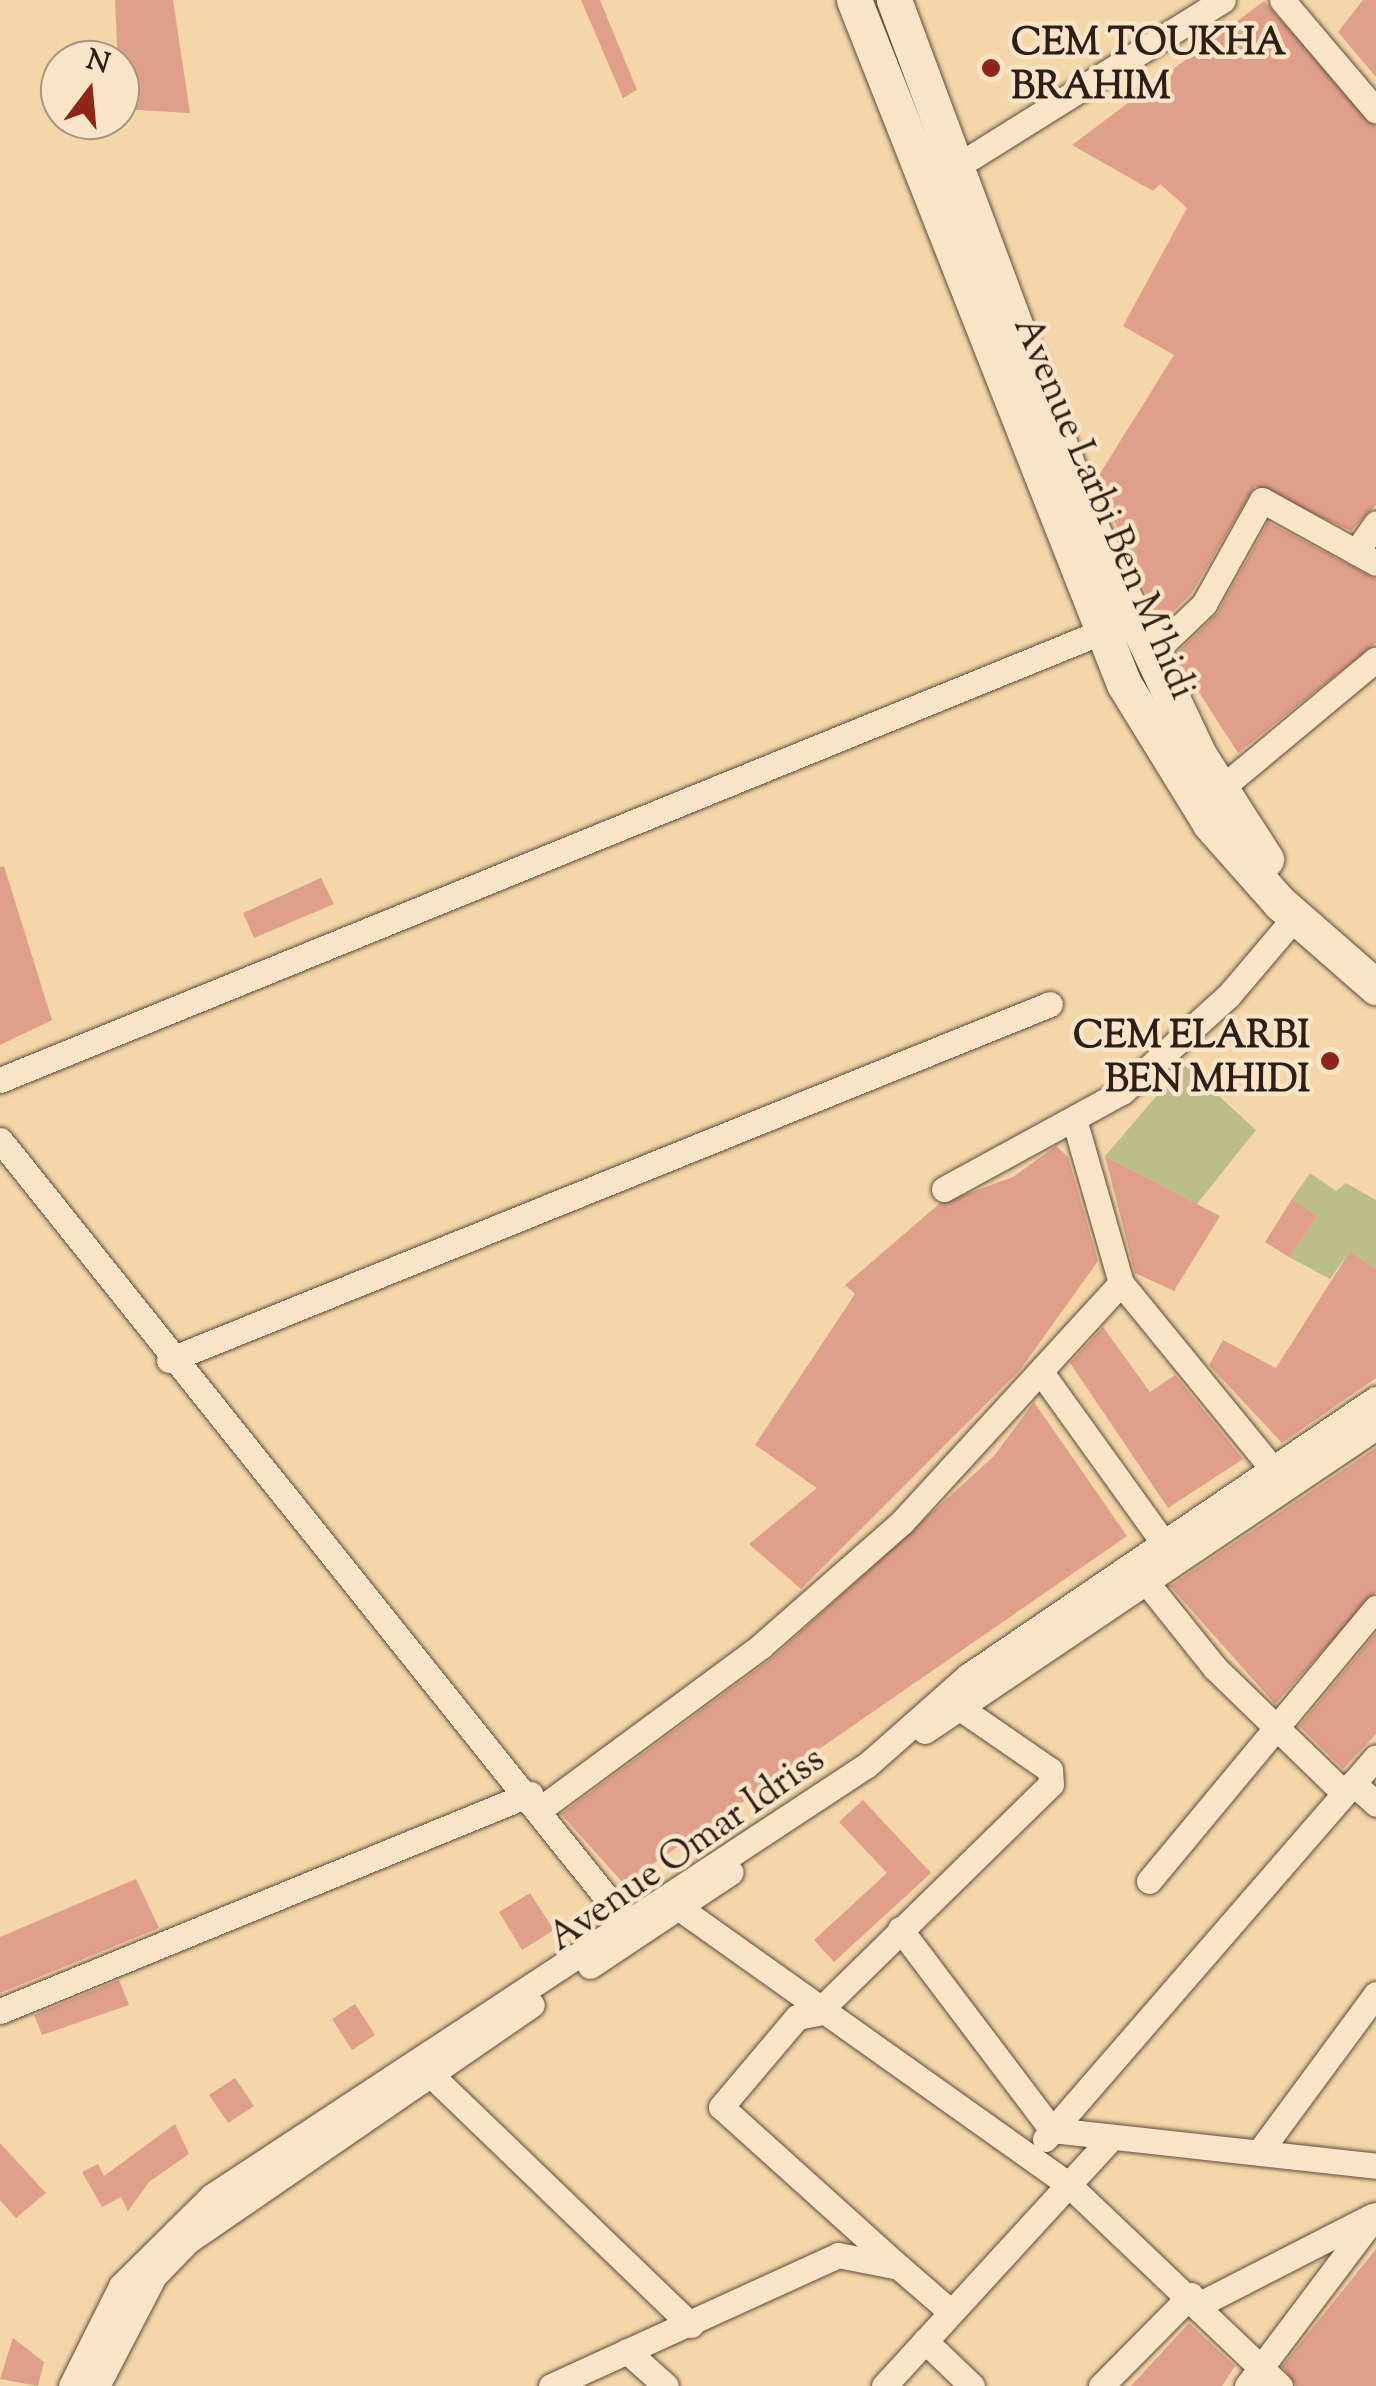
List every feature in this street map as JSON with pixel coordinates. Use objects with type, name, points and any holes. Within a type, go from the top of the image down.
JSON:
[{"type":"main road","name":"Avenue Larbi Ben M'hidi","points":[[854,0],[1101,632],[1184,786],[1296,916],[1376,986]]},
{"type":"main road","points":[[894,0],[1083,509],[1151,656],[1219,790],[1286,882],[1376,961]]},
{"type":"street","points":[[925,182],[958,169],[1223,0]]},
{"type":"street","points":[[1282,0],[1376,110]]},
{"type":"street","points":[[1151,656],[1211,594],[1262,500],[1366,557],[1376,523]]},
{"type":"street","points":[[0,1080],[1101,632]]},
{"type":"street","points":[[1219,790],[1376,659]]},
{"type":"street","points":[[944,1189],[1074,1119],[1189,1036],[1296,916]]},
{"type":"street","points":[[169,1360],[1050,1004]]},
{"type":"street","points":[[1074,1119],[1121,1283],[1282,1480]]},
{"type":"street","points":[[0,1140],[169,1360],[537,1801],[631,1928]]},
{"type":"street","points":[[0,2010],[537,1801],[830,1588],[1043,1375],[1121,1283]]},
{"type":"street","points":[[1043,1375],[1165,1545]]},
{"type":"street","points":[[71,2386],[121,2286],[178,2223],[631,1928],[867,1765],[968,1676],[1165,1545],[1282,1480],[1376,1399]]},
{"type":"street","name":"Avenue Omar Idriss","points":[[97,2386],[154,2276],[188,2242],[631,1928],[678,1907],[960,1708],[1146,1583],[1282,1480],[1376,1426]]},
{"type":"street","points":[[1146,1583],[1274,1727],[1349,1788],[1376,1804]]},
{"type":"street","points":[[1149,1881],[1376,1608]]},
{"type":"street","points":[[951,2312],[721,2113],[797,2018],[817,2014],[1053,1780],[960,1708]]},
{"type":"street","points":[[1032,2159],[1052,2130],[1376,1757]]},
{"type":"street","points":[[678,1907],[817,2014],[1070,2186],[1196,2299],[1254,2376],[1280,2386]]},
{"type":"street","points":[[900,1929],[1052,2130],[1263,2147],[1376,2166]]},
{"type":"street","points":[[1263,2147],[1376,1994]]},
{"type":"street","points":[[430,2074],[691,2325]]},
{"type":"street","points":[[884,2386],[1112,2137]]},
{"type":"street","points":[[1102,2386],[1196,2299],[1376,2215]]},
{"type":"street","points":[[1254,2376],[1376,2215]]},
{"type":"street","points":[[551,2386],[838,2255],[899,2267]]},
{"type":"street","points":[[925,2341],[972,2386]]},
{"type":"street","points":[[627,2351],[666,2386]]},
{"type":"green space","points":[[1184,1064],[1256,1130],[1197,1204],[1105,1156]]},
{"type":"green space","points":[[1310,1173],[1336,1191],[1346,1183],[1376,1200],[1376,1269],[1350,1251],[1330,1279],[1289,1257],[1317,1216],[1292,1199]]},
{"type":"building","points":[[115,0],[173,0],[190,113],[140,110],[140,40],[117,40]]},
{"type":"building","points":[[581,0],[600,0],[637,90],[623,98]]},
{"type":"building","points":[[1363,0],[1376,0],[1376,77],[1338,32]]},
{"type":"building","points":[[1264,1],[1376,127],[1376,505],[1351,531],[1255,486],[1191,594],[1160,624],[1096,480],[1174,355],[1123,326],[1187,208],[1160,184],[1153,191],[1072,145]]},
{"type":"building","points":[[1268,522],[1376,579],[1376,643],[1238,753],[1175,655],[1218,612]]},
{"type":"building","points":[[4,866],[52,1020],[0,1045],[0,867]]},
{"type":"building","points":[[321,878],[334,904],[254,938],[243,913]]},
{"type":"building","points":[[1056,1146],[1068,1157],[1098,1261],[1020,1370],[801,1589],[749,1544],[817,1488],[755,1445],[855,1294],[845,1285],[939,1204],[1013,1177]]},
{"type":"building","points":[[1105,1156],[1220,1216],[1174,1291],[1135,1273]]},
{"type":"building","points":[[1292,1199],[1317,1216],[1289,1257],[1265,1242]]},
{"type":"building","points":[[1350,1251],[1376,1269],[1376,1378],[1282,1443],[1209,1365],[1223,1340],[1276,1368]]},
{"type":"building","points":[[1103,1327],[1150,1392],[1175,1375],[1243,1459],[1168,1508],[1070,1363]]},
{"type":"building","points":[[1034,1402],[1127,1536],[624,1884],[561,1814],[772,1658],[994,1456]]},
{"type":"building","points":[[1376,1448],[1376,1592],[1275,1704],[1170,1586]]},
{"type":"building","points":[[1376,1633],[1376,1734],[1343,1769],[1299,1726]]},
{"type":"building","points":[[863,1800],[931,1873],[834,1962],[814,1940],[887,1873],[839,1822]]},
{"type":"building","points":[[136,1879],[159,1928],[0,1993],[0,1937]]},
{"type":"building","points":[[530,1893],[554,1930],[522,1950],[499,1912]]},
{"type":"building","points":[[119,1980],[129,2005],[42,2035],[34,2015]]},
{"type":"building","points":[[355,2004],[375,2035],[352,2050],[332,2019]]},
{"type":"building","points":[[235,2078],[254,2106],[228,2123],[209,2095]]},
{"type":"building","points":[[175,2124],[189,2154],[149,2182],[128,2211],[121,2197],[102,2207],[82,2172],[98,2164],[104,2176]]},
{"type":"building","points":[[0,2143],[46,2193],[16,2218],[0,2200]]},
{"type":"building","points":[[1376,2249],[1376,2386],[1296,2386],[1282,2366]]},
{"type":"building","points":[[1189,2323],[1235,2366],[1222,2386],[1131,2386]]},
{"type":"building","points":[[13,2338],[44,2362],[38,2386],[0,2379]]},
{"type":"place","name":"CEM TOUKHA BRAHIM","points":[[991,68]]},
{"type":"place","name":"CEM ELARBI BEN MHIDI","points":[[1330,1061]]}]
